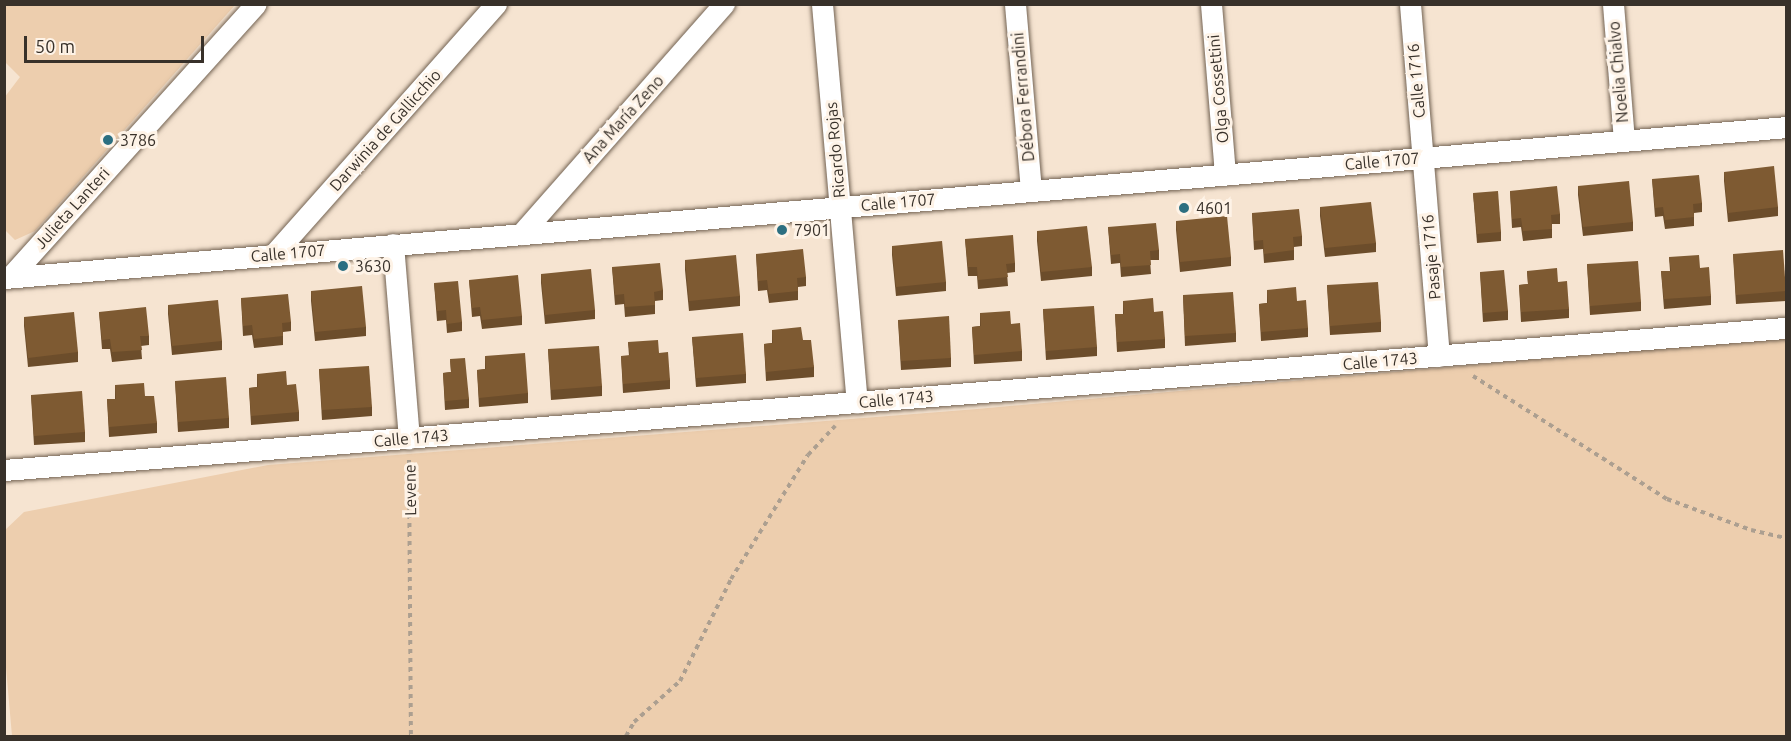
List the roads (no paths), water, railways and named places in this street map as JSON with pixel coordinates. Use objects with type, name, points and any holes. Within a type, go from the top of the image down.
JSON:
[{"type":"street","name":"Julieta Lanteri","points":[[7,278],[256,4]]},
{"type":"street","name":"Darwinia de Gallicchio","points":[[273,255],[496,4]]},
{"type":"street","name":"Ana María Zeno","points":[[521,234],[724,4]]},
{"type":"street","name":"Ricardo Rojas","points":[[822,4],[857,402]]},
{"type":"street","name":"Débora Ferrandini","points":[[1015,4],[1031,190]]},
{"type":"street","name":"Olga Cossettini","points":[[1211,4],[1225,174]]},
{"type":"street","name":"Calle 1716","points":[[1410,4],[1423,157]]},
{"type":"street","name":"Noelia Chialvo","points":[[1613,4],[1624,140]]},
{"type":"street","name":"Calle 1707","points":[[7,278],[1786,127]]},
{"type":"street","name":"Pasaje 1716","points":[[1423,157],[1439,356]]},
{"type":"street","points":[[393,244],[409,438]]},
{"type":"street","name":"Calle 1743","points":[[4,470],[1786,328]]},
{"type":"place","name":"3786","points":[[108,140]]},
{"type":"place","name":"4601","points":[[1184,208]]},
{"type":"place","name":"7901","points":[[782,230]]},
{"type":"place","name":"3630","points":[[343,266]]}]
